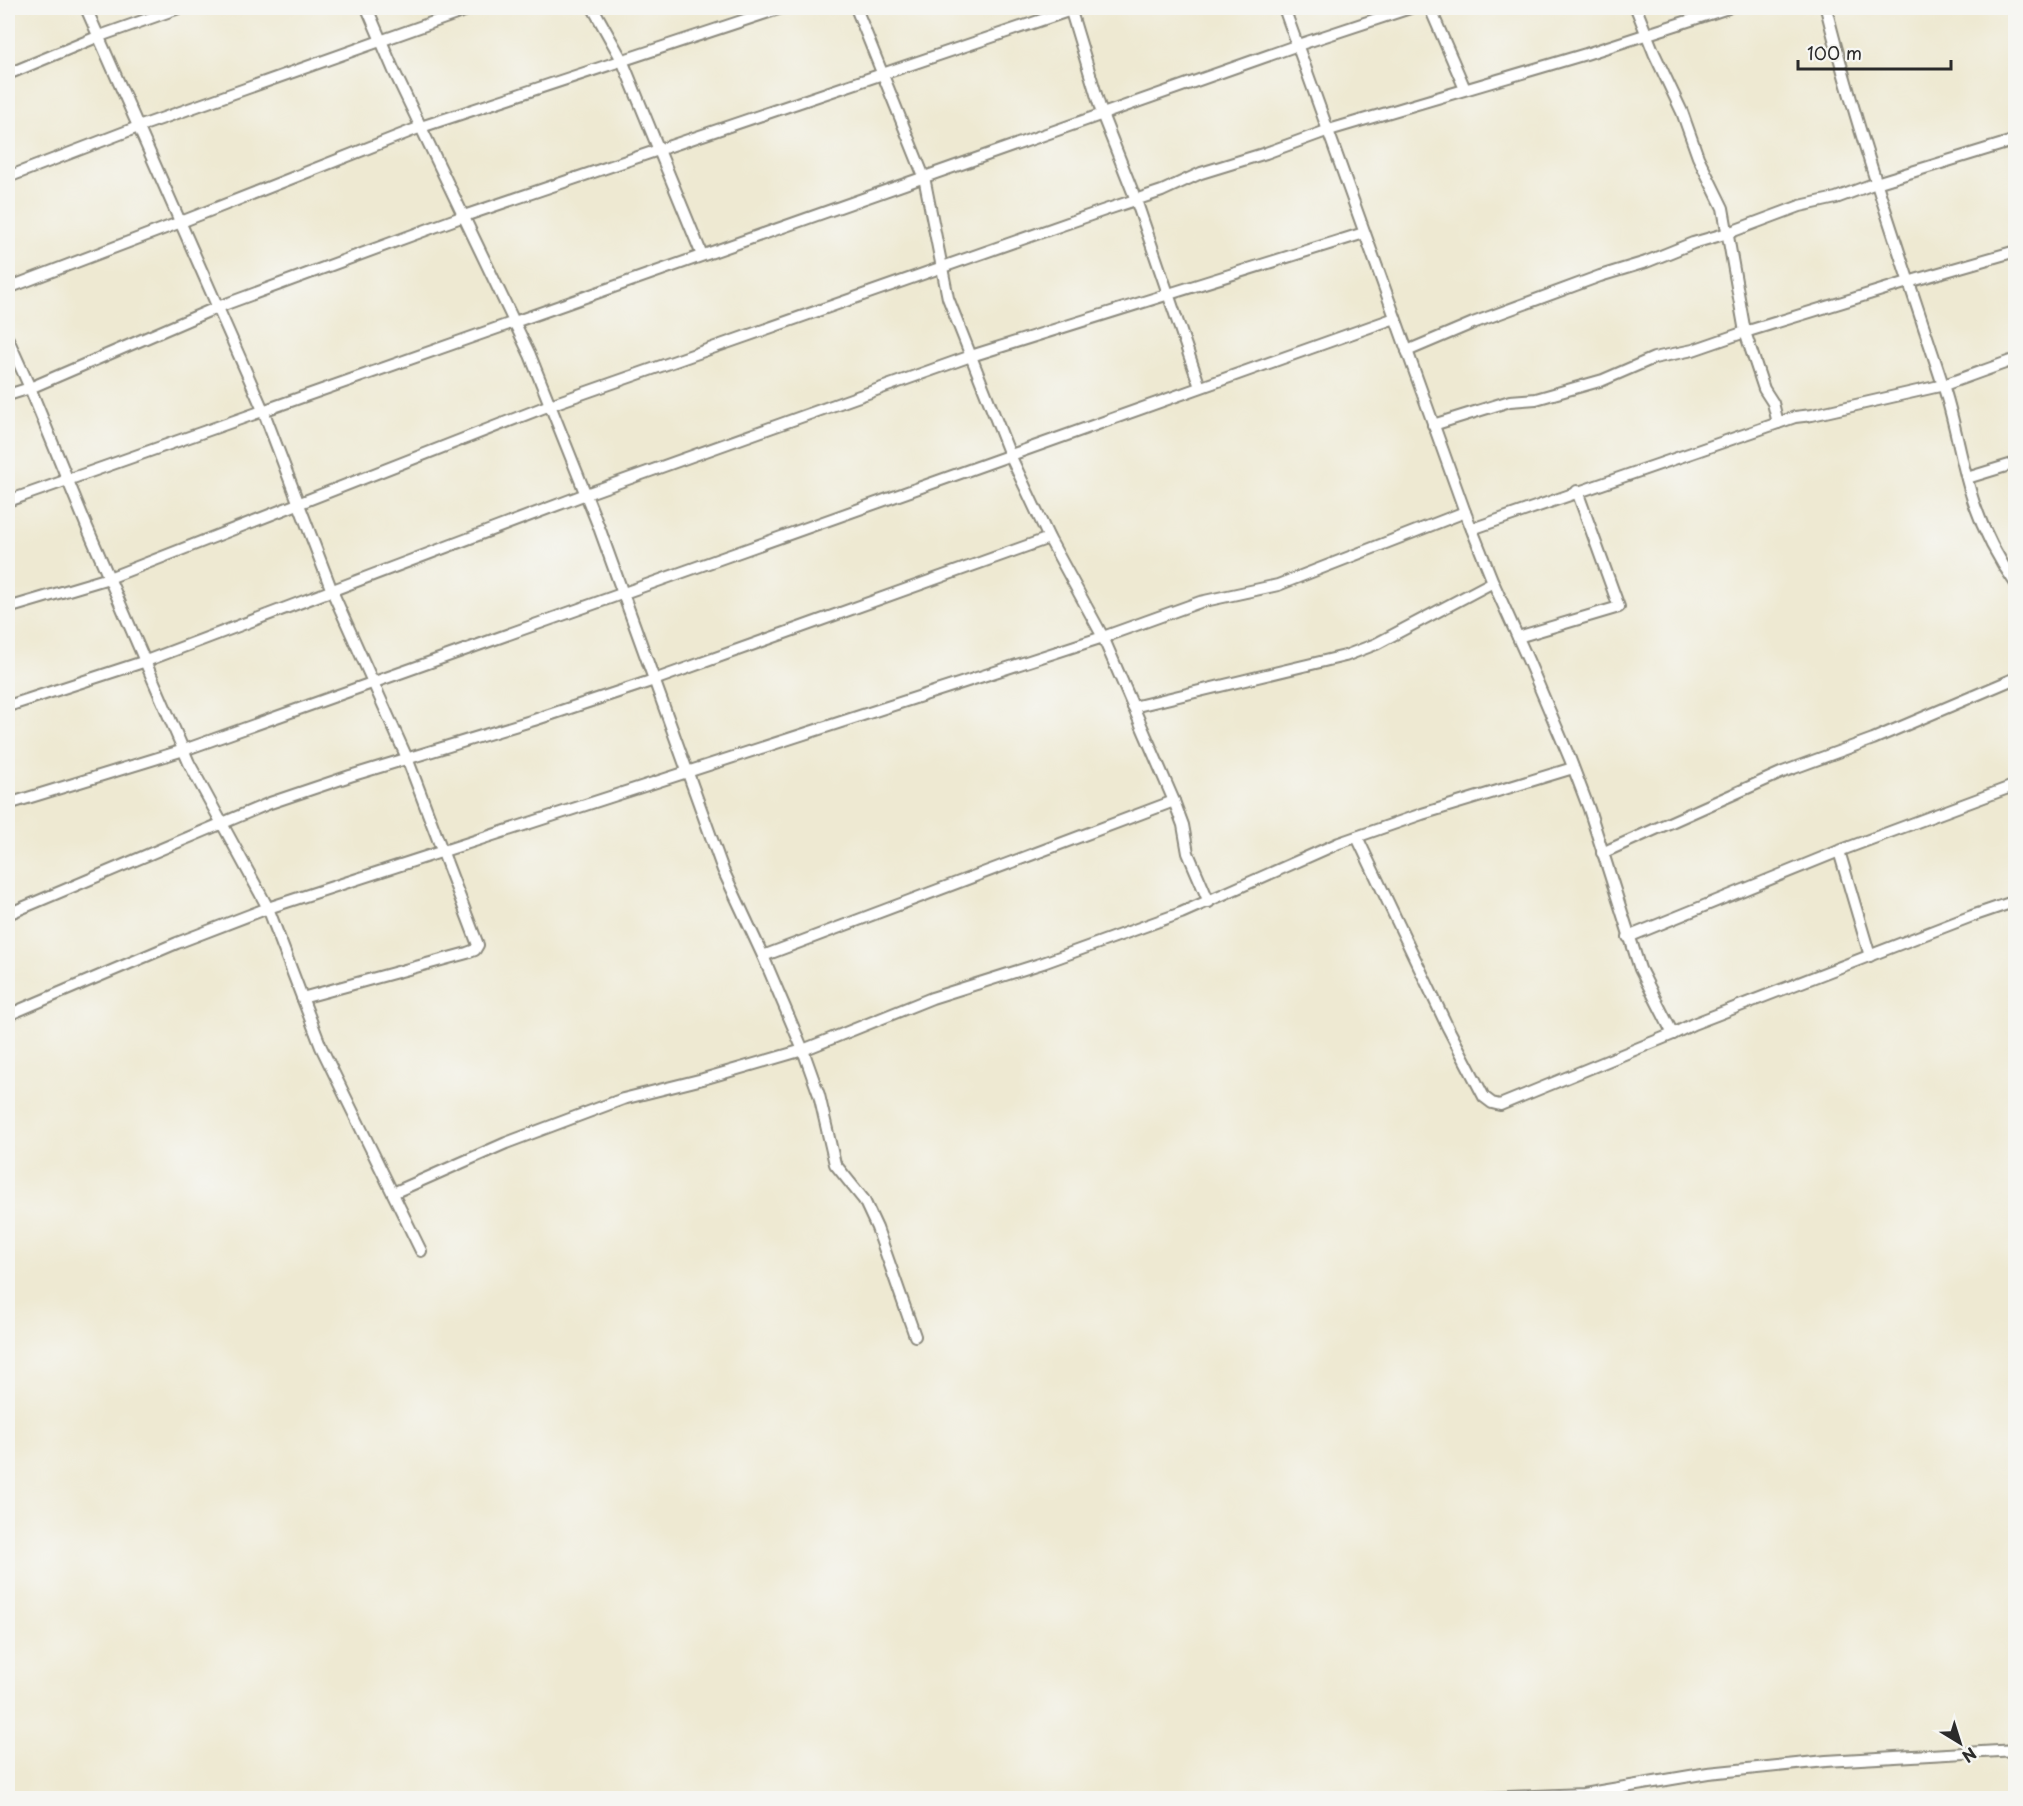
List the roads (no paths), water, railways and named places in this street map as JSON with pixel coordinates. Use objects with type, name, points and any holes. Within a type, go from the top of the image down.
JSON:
[{"type":"street","points":[[86,8],[263,410],[332,591],[407,758],[478,945],[475,951],[302,998]]},
{"type":"street","points":[[8,74],[98,37],[179,8]]},
{"type":"street","points":[[367,8],[421,127],[515,321],[550,405],[586,494],[723,870],[803,1050],[819,1095],[835,1164],[864,1200],[877,1228],[915,1336]]},
{"type":"street","points":[[8,177],[138,127],[473,8]]},
{"type":"street","points":[[593,8],[622,60],[702,255]]},
{"type":"street","points":[[8,288],[421,127],[781,8]]},
{"type":"street","points":[[856,8],[924,177],[948,298],[1010,455],[1049,538],[1103,637],[1174,801],[1188,853],[1209,902]]},
{"type":"street","points":[[8,395],[30,388],[218,307],[464,216],[883,75],[1072,8],[1102,114],[1136,200],[1200,387]]},
{"type":"street","points":[[1284,8],[1465,512],[1492,582],[1518,637],[1589,809],[1628,938],[1651,994],[1673,1034]]},
{"type":"street","points":[[8,501],[1298,45],[1410,8]]},
{"type":"street","points":[[1430,8],[1465,89]]},
{"type":"street","points":[[1636,8],[1682,112],[1698,157],[1723,208],[1744,332],[1764,388],[1773,403],[1778,423]]},
{"type":"street","points":[[8,608],[109,578],[550,405],[1162,191],[1201,173],[1329,130],[1586,54],[1728,8]]},
{"type":"street","points":[[1826,8],[1876,183],[1944,385],[1974,503],[2003,567],[2016,584]]},
{"type":"street","points":[[1407,351],[1473,322],[1600,276],[1646,262],[1693,243],[1728,233],[1800,206],[1836,198],[1876,183],[2016,140]]},
{"type":"street","points":[[8,706],[146,662],[586,494],[971,356],[1364,233]]},
{"type":"street","points":[[1433,425],[1510,401],[1536,399],[1603,380],[1654,358],[1694,350],[1744,332],[2016,251]]},
{"type":"street","points":[[8,804],[184,750],[1395,318]]},
{"type":"street","points":[[8,339],[184,750],[221,824],[268,909],[321,1047],[421,1251]]},
{"type":"street","points":[[1472,529],[1795,417],[1944,385],[1993,365],[2016,359]]},
{"type":"street","points":[[1967,478],[2016,463]]},
{"type":"street","points":[[1518,637],[1619,607],[1577,491]]},
{"type":"street","points":[[8,1015],[177,943],[268,909],[1103,637],[1200,602],[1278,585],[1465,512]]},
{"type":"street","points":[[8,914],[270,803],[654,680],[1049,538]]},
{"type":"street","points":[[1133,707],[1345,656],[1376,644],[1492,582]]},
{"type":"street","points":[[1602,853],[1783,771],[1873,739],[2016,678]]},
{"type":"street","points":[[393,1193],[506,1143],[622,1099],[703,1079],[803,1050],[932,998],[1043,963],[1209,902],[1357,837],[1422,814],[1573,768]]},
{"type":"street","points":[[1628,938],[1839,851],[2016,785]]},
{"type":"street","points":[[763,956],[1174,801]]},
{"type":"street","points":[[1357,837],[1448,1028],[1484,1097],[1500,1105],[1693,1024],[2016,901]]},
{"type":"street","points":[[1839,851],[1870,956]]},
{"type":"street","points":[[1484,1798],[1583,1794],[1708,1773],[1826,1761],[2016,1750]]}]
